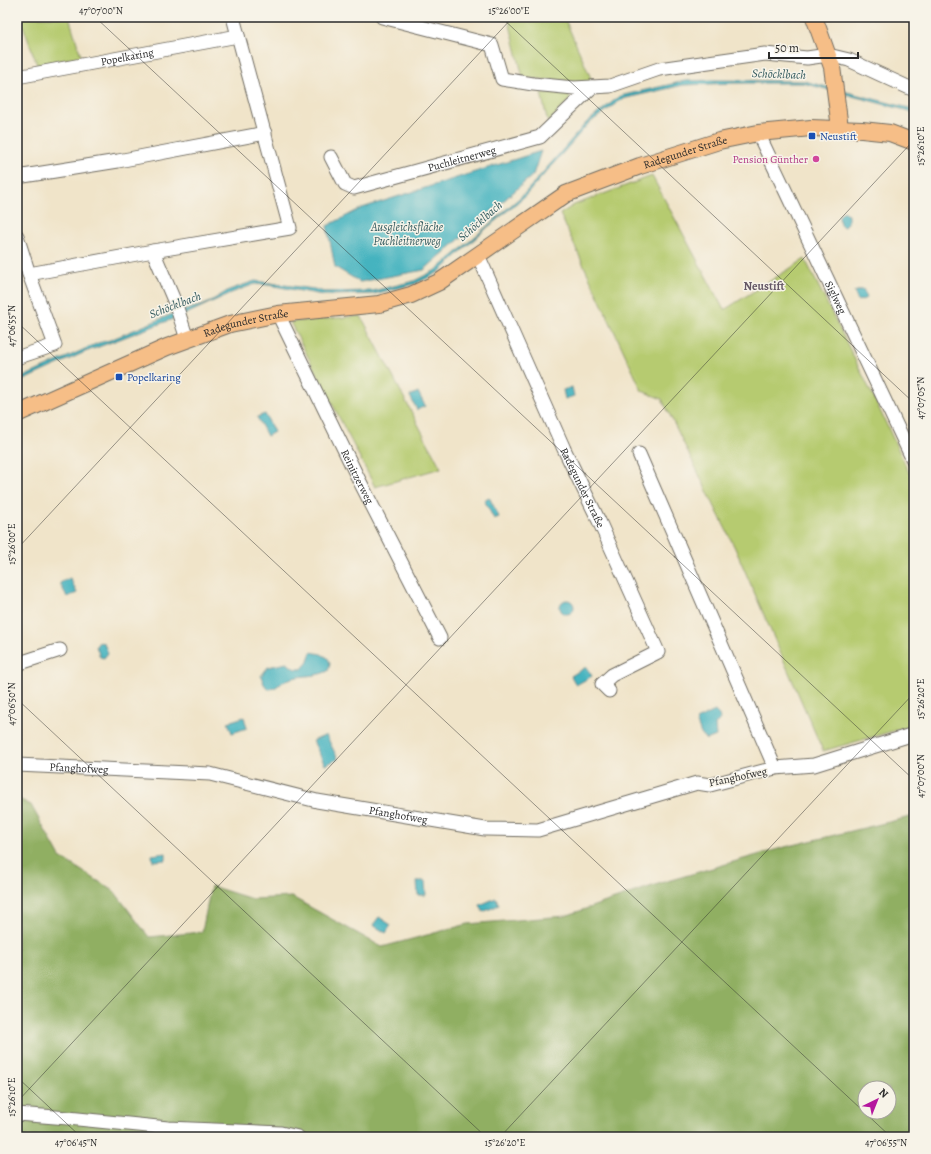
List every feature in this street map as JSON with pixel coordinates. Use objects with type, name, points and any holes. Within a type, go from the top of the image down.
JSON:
[{"type":"main road","points":[[814,17],[828,55],[837,98],[840,128]]},
{"type":"main road","name":"Radegunder Straße","points":[[17,414],[185,333],[278,314],[356,307],[397,300],[439,282],[566,194],[640,166],[719,141],[758,133],[810,128],[840,128],[890,133],[914,142]]},
{"type":"street","points":[[29,274],[290,228],[233,17]]},
{"type":"street","points":[[382,17],[492,45],[502,78],[533,84],[574,88],[610,86],[659,69],[765,54],[807,58],[828,55],[849,60],[914,90]]},
{"type":"street","name":"Popelkaring","points":[[17,77],[238,36]]},
{"type":"street","name":"Puchleitnerweg","points":[[331,157],[345,184],[354,188],[540,137],[592,87]]},
{"type":"street","points":[[17,177],[118,161],[265,133]]},
{"type":"street","name":"Siglweg","points":[[758,133],[914,462]]},
{"type":"street","points":[[17,236],[55,345],[19,358]]},
{"type":"street","points":[[153,251],[176,306],[185,333]]},
{"type":"street","name":"Radegunder Straße","points":[[478,255],[564,450],[599,521],[658,652],[612,675],[602,684],[609,691]]},
{"type":"street","name":"Reinitzerweg","points":[[278,314],[357,476],[440,638]]},
{"type":"street","name":"Pfanghofweg","points":[[639,454],[774,768]]},
{"type":"street","points":[[17,664],[60,650]]},
{"type":"street","name":"Pfanghofweg","points":[[17,765],[210,774],[317,801],[485,829],[530,830],[541,829],[697,784],[710,785],[774,768],[814,765],[914,734]]},
{"type":"street","points":[[17,1114],[168,1128],[281,1133],[298,1137]]},
{"type":"green space","points":[[20,17],[69,17],[81,56],[37,65]]},
{"type":"green space","points":[[508,17],[564,17],[593,83],[523,78]]},
{"type":"green space","points":[[569,92],[570,99],[548,123],[541,93]]},
{"type":"green space","points":[[652,176],[724,310],[805,259],[875,400],[914,483],[914,725],[823,751],[735,548],[662,399],[642,391],[560,214],[574,205]]},
{"type":"green space","points":[[361,316],[441,468],[375,487],[290,322]]},
{"type":"green space","points":[[17,798],[31,805],[60,857],[114,891],[149,937],[202,932],[211,886],[252,899],[292,897],[382,947],[468,924],[565,916],[664,882],[785,847],[914,816],[914,1137],[17,1137]]},
{"type":"water","name":"Schöcklbach","points":[[685,81],[804,81],[909,108],[914,111],[914,114],[909,111],[803,83],[683,85],[622,99],[588,124],[526,195],[481,233],[439,272],[415,284],[373,294],[323,295],[269,285],[255,284],[231,293],[186,314],[85,352],[17,383],[17,380],[98,343],[110,340],[170,315],[206,304],[229,290],[255,281],[314,289],[324,292],[373,291],[414,281],[438,269],[525,193],[586,123],[620,96]]},
{"type":"water","name":"Ausgleichsfläche Puchleitnerweg","points":[[541,151],[533,175],[424,270],[360,282],[335,267],[327,226],[362,208]]},
{"type":"water","points":[[844,211],[848,215],[848,223],[844,227],[840,225],[839,216]]},
{"type":"water","points":[[863,289],[867,298],[858,301],[854,292]]},
{"type":"water","points":[[572,387],[574,396],[565,399],[563,390]]},
{"type":"water","points":[[418,392],[425,406],[417,410],[410,396]]},
{"type":"water","points":[[265,414],[274,432],[267,436],[257,417]]},
{"type":"water","points":[[489,497],[499,517],[494,519],[484,500]]},
{"type":"water","points":[[70,578],[77,593],[67,597],[60,583]]},
{"type":"water","points":[[564,600],[570,600],[574,604],[574,610],[570,614],[564,614],[560,610],[560,604]]},
{"type":"water","points":[[99,642],[104,643],[108,653],[104,658],[100,657],[96,646]]},
{"type":"water","points":[[311,652],[321,654],[328,658],[330,664],[328,671],[317,675],[290,679],[271,689],[268,689],[264,684],[261,676],[268,667],[287,663],[295,669],[302,669],[307,663]]},
{"type":"water","points":[[586,667],[592,676],[576,685],[571,676]]},
{"type":"water","points":[[715,711],[719,715],[720,719],[715,725],[716,736],[706,740],[701,734],[696,720]]},
{"type":"water","points":[[244,717],[247,728],[232,733],[228,722]]},
{"type":"water","points":[[326,735],[338,759],[325,765],[313,741]]},
{"type":"water","points":[[166,853],[166,860],[153,861],[152,855]]},
{"type":"water","points":[[417,881],[425,881],[426,895],[418,895]]},
{"type":"water","points":[[496,898],[499,905],[483,912],[480,905]]},
{"type":"water","points":[[379,917],[391,925],[386,933],[373,925]]},
{"type":"place","name":"Neustift","points":[[812,136]]},
{"type":"place","name":"Pension Günther","points":[[816,159]]},
{"type":"place","name":"Popelkaring","points":[[119,377]]},
{"type":"district","name":"Neustift","points":[[764,286]]}]
